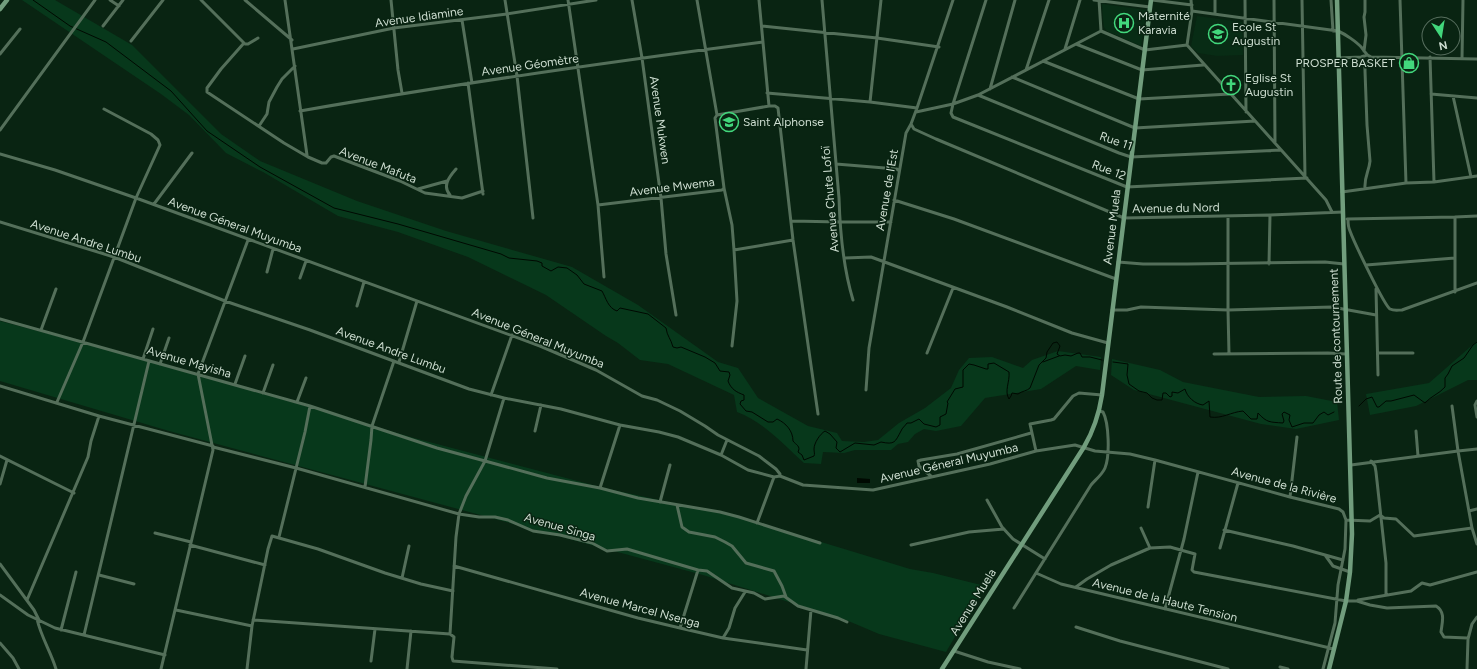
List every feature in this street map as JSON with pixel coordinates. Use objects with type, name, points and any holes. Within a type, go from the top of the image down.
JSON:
[{"type":"street","points":[[0,9],[7,0]]},
{"type":"street","points":[[0,130],[95,0]]},
{"type":"street","points":[[110,0],[119,6]]},
{"type":"street","points":[[103,26],[123,0]]},
{"type":"street","points":[[131,41],[163,0]]},
{"type":"street","points":[[201,0],[244,43],[248,44],[258,38]]},
{"type":"street","points":[[245,0],[292,40]]},
{"type":"street","points":[[285,0],[292,40],[300,111],[307,155]]},
{"type":"street","points":[[391,0],[398,70],[402,93]]},
{"type":"street","points":[[505,0],[516,76],[533,218]]},
{"type":"street","points":[[568,0],[598,205],[604,277]]},
{"type":"street","name":"Avenue Idiamine","points":[[293,49],[394,28],[507,14],[596,0]]},
{"type":"street","name":"Avenue Mukwen","points":[[632,0],[662,198],[666,254],[676,315]]},
{"type":"street","name":"Avenue Mwema","points":[[598,205],[722,190],[724,188],[715,118],[717,115],[697,0]]},
{"type":"street","points":[[759,0],[769,106]]},
{"type":"street","name":"Avenue Chute Lofoï","points":[[822,0],[840,222],[847,280],[853,300]]},
{"type":"street","points":[[870,102],[881,0]]},
{"type":"street","name":"Avenue de l'Est","points":[[866,390],[869,348],[891,222],[898,170],[906,133],[911,124],[939,47],[954,0]]},
{"type":"street","points":[[953,104],[986,0]]},
{"type":"street","points":[[990,89],[1015,0]]},
{"type":"street","points":[[1026,70],[1049,0]]},
{"type":"street","points":[[1065,49],[1080,0]]},
{"type":"street","points":[[1094,0],[1151,7]]},
{"type":"street","points":[[1099,0],[1101,31]]},
{"type":"street","points":[[1151,0],[1192,5]]},
{"type":"street","name":"Avenue Muela","points":[[942,669],[1092,434],[1102,395],[1151,0]]},
{"type":"street","points":[[1191,0],[1192,11],[1187,46],[1306,177],[1326,200],[1332,212]]},
{"type":"street","points":[[1215,0],[1215,14]]},
{"type":"street","points":[[1245,0],[1246,112]]},
{"type":"street","points":[[1274,0],[1275,143]]},
{"type":"street","points":[[1302,0],[1306,177]]},
{"type":"street","points":[[1331,0],[1335,31]]},
{"type":"street","name":"Route de contournement","points":[[1329,669],[1346,601],[1350,572],[1352,521],[1344,264],[1346,219],[1343,212],[1338,58],[1335,31],[1337,0]]},
{"type":"street","points":[[1364,52],[1366,35],[1364,17],[1365,0]]},
{"type":"street","points":[[1400,0],[1406,183]]},
{"type":"street","points":[[1462,58],[1463,0]]},
{"type":"street","points":[[1192,11],[1335,31],[1348,36],[1361,46],[1364,52],[1369,56]]},
{"type":"street","points":[[462,20],[470,83]]},
{"type":"street","points":[[762,26],[877,38],[939,47]]},
{"type":"street","points":[[0,54],[20,29]]},
{"type":"street","points":[[767,93],[870,102],[916,110],[953,104],[978,95],[1101,31]]},
{"type":"street","points":[[1101,31],[1145,50],[1187,46]]},
{"type":"street","name":"Avenue Géomètre","points":[[300,111],[402,93],[516,76],[763,42]]},
{"type":"street","points":[[244,43],[221,69],[206,90],[209,94],[284,143],[307,155]]},
{"type":"street","points":[[1076,44],[1142,70],[1203,65]]},
{"type":"street","points":[[1365,189],[1365,178],[1370,166],[1365,71],[1369,56]]},
{"type":"street","points":[[1338,58],[1401,56],[1477,59]]},
{"type":"street","points":[[1430,57],[1434,182]]},
{"type":"street","points":[[1042,61],[1139,99],[1230,94]]},
{"type":"street","points":[[259,126],[267,114],[269,102],[277,87],[282,79],[295,66]]},
{"type":"street","points":[[1012,77],[1135,128],[1255,121]]},
{"type":"street","name":"Avenue Mafuta","points":[[307,155],[324,163],[334,156],[427,193],[465,197],[483,192],[470,83]]},
{"type":"street","points":[[1431,94],[1477,98]]},
{"type":"street","name":"Rue 11","points":[[978,95],[1131,157],[1282,150]]},
{"type":"street","points":[[1453,96],[1471,177]]},
{"type":"street","name":"Rue 12","points":[[953,104],[951,113],[953,117],[1127,187],[1306,177]]},
{"type":"street","points":[[717,115],[769,106],[776,106],[779,112],[794,240],[818,414]]},
{"type":"street","points":[[57,402],[83,342],[136,198],[159,147],[159,141],[151,134],[104,109]]},
{"type":"street","name":"Avenue du Nord","points":[[911,124],[914,129],[936,139],[1124,218],[1343,212]]},
{"type":"street","points":[[154,204],[192,153]]},
{"type":"street","name":"Avenue Géneral Muyumba","points":[[0,154],[55,170],[154,204],[248,240],[512,335],[596,370],[639,394],[657,400],[680,411],[727,440],[759,456],[776,469],[780,476],[802,485],[869,490],[882,489],[1036,452],[1076,445],[1084,447]]},
{"type":"street","points":[[836,164],[898,170]]},
{"type":"street","points":[[451,196],[446,188],[447,181],[456,169]]},
{"type":"street","points":[[1342,192],[1406,183],[1434,182],[1477,176]]},
{"type":"street","points":[[418,189],[447,181]]},
{"type":"street","points":[[724,188],[732,225],[737,307],[732,346]]},
{"type":"street","points":[[894,200],[954,219],[1116,279]]},
{"type":"street","points":[[1269,264],[1270,215]]},
{"type":"street","points":[[1228,216],[1229,354]]},
{"type":"street","points":[[1477,216],[1346,219],[1376,287],[1386,305],[1390,309],[1396,311],[1402,310],[1477,283]]},
{"type":"street","points":[[1455,217],[1455,292]]},
{"type":"street","points":[[792,221],[891,222]]},
{"type":"street","name":"Avenue Andre Lumbu","points":[[0,222],[114,257],[226,301],[469,388],[504,398],[561,408],[620,425],[678,437],[721,455],[748,470],[774,477],[780,476]]},
{"type":"street","points":[[161,669],[213,453],[213,446],[198,374],[248,240]]},
{"type":"street","points":[[734,250],[794,240]]},
{"type":"street","points":[[267,272],[273,249]]},
{"type":"street","points":[[845,258],[871,258],[1072,333],[1108,343]]},
{"type":"street","points":[[1366,265],[1455,258]]},
{"type":"street","points":[[300,278],[306,261]]},
{"type":"street","points":[[1118,262],[1154,264],[1269,264],[1325,262],[1344,264]]},
{"type":"street","points":[[357,306],[364,282]]},
{"type":"street","points":[[1376,287],[1378,375]]},
{"type":"street","points":[[927,353],[953,288]]},
{"type":"street","points":[[41,330],[56,289]]},
{"type":"street","points":[[399,362],[417,301]]},
{"type":"street","points":[[1112,310],[1127,310],[1141,307],[1228,310],[1332,307],[1376,315]]},
{"type":"street","name":"Avenue Mayisha","points":[[0,319],[297,402],[437,448],[547,478],[600,488],[660,502],[720,512],[820,543]]},
{"type":"street","points":[[143,359],[153,329]]},
{"type":"street","points":[[491,394],[512,335]]},
{"type":"street","points":[[160,364],[169,338]]},
{"type":"street","points":[[1378,353],[1413,353]]},
{"type":"street","points":[[1214,354],[1346,354]]},
{"type":"street","points":[[235,384],[245,356]]},
{"type":"street","points":[[365,487],[372,426],[394,360]]},
{"type":"street","points":[[84,635],[149,361]]},
{"type":"street","points":[[263,393],[273,365]]},
{"type":"street","points":[[297,402],[306,378]]},
{"type":"street","name":"Avenue Singa","points":[[0,386],[57,402],[99,416],[296,468],[458,514],[479,517],[495,517],[508,520],[530,530],[555,534],[592,543],[607,551],[627,549],[698,570],[702,569],[726,585],[745,592],[754,593],[765,599],[781,596],[786,597]]},
{"type":"street","points":[[1036,452],[1030,424],[1054,419],[1073,396],[1079,393],[1102,395]]},
{"type":"street","points":[[450,634],[458,514],[485,461],[504,398]]},
{"type":"street","points":[[1477,401],[1475,405],[1477,417]]},
{"type":"street","points":[[535,431],[540,405]]},
{"type":"street","points":[[279,537],[310,406]]},
{"type":"street","points":[[1452,406],[1458,451],[1472,528],[1477,544]]},
{"type":"street","points":[[1014,608],[1091,485],[1103,472],[1107,452],[1106,422],[1104,414],[1099,411]]},
{"type":"street","points":[[27,600],[74,493],[88,457],[91,441],[99,416]]},
{"type":"street","points":[[600,488],[620,425]]},
{"type":"street","points":[[1416,431],[1418,456]]},
{"type":"street","points":[[932,477],[919,466],[918,461],[958,454],[1031,433]]},
{"type":"street","points":[[1290,497],[1297,437]]},
{"type":"street","points":[[721,455],[727,440]]},
{"type":"street","name":"Avenue de la Rivière","points":[[1084,447],[1094,451],[1130,454],[1155,460],[1339,509],[1343,512],[1346,520]]},
{"type":"street","points":[[1351,465],[1371,461],[1477,449]]},
{"type":"street","points":[[0,456],[74,493]]},
{"type":"street","points":[[0,484],[7,460]]},
{"type":"street","points":[[1148,507],[1155,460]]},
{"type":"street","points":[[1371,461],[1375,466],[1386,563],[1386,595]]},
{"type":"street","points":[[660,502],[670,465]]},
{"type":"street","points":[[1165,609],[1181,550],[1198,472]]},
{"type":"street","points":[[757,523],[774,477]]},
{"type":"street","points":[[1220,548],[1238,482]]},
{"type":"street","points":[[987,500],[1004,529],[1015,542],[1045,559]]},
{"type":"street","points":[[677,505],[682,527],[685,530],[715,537],[732,546],[746,563],[774,571],[786,597],[796,605],[847,622]]},
{"type":"street","points":[[1469,511],[1477,509]]},
{"type":"street","points":[[1322,669],[1335,623],[1338,585],[1346,549],[1346,520],[1370,521],[1380,516],[1384,518],[1396,518],[1414,536],[1472,528]]},
{"type":"street","points":[[1141,528],[1150,548]]},
{"type":"street","points":[[911,545],[969,532],[1004,529]]},
{"type":"street","points":[[1224,530],[1343,560]]},
{"type":"street","points":[[155,533],[265,565]]},
{"type":"street","points":[[247,669],[252,626],[271,538],[273,536],[318,549],[402,578],[453,591]]},
{"type":"street","points":[[402,578],[409,546]]},
{"type":"street","points":[[1076,587],[1111,565],[1150,548],[1170,547],[1196,555],[1192,570],[1194,572],[1346,601],[1411,591],[1422,583],[1430,585],[1477,572]]},
{"type":"street","points":[[1326,555],[1331,564],[1350,572]]},
{"type":"street","points":[[0,564],[34,610],[41,635],[56,669]]},
{"type":"street","name":"Avenue Marcel Nsenga","points":[[454,566],[638,618],[680,628],[724,638],[807,650]]},
{"type":"street","points":[[680,628],[698,570]]},
{"type":"street","points":[[61,630],[76,572]]},
{"type":"street","name":"Avenue de la Haute Tension","points":[[1036,573],[1061,584],[1334,649]]},
{"type":"street","points":[[99,575],[134,584]]},
{"type":"street","points":[[724,638],[729,628],[735,608],[745,592]]},
{"type":"street","points":[[0,595],[38,620],[61,630],[165,655]]},
{"type":"street","points":[[1357,600],[1370,605],[1387,608],[1436,606],[1441,610],[1443,617],[1441,632],[1444,637],[1468,639]]},
{"type":"street","points":[[176,610],[252,626]]},
{"type":"street","points":[[806,669],[811,610]]},
{"type":"street","points":[[1466,669],[1468,639],[1472,624],[1477,617]]},
{"type":"street","points":[[254,620],[450,634],[453,635],[454,639],[453,661],[522,668],[557,669]]},
{"type":"street","points":[[1076,627],[1120,641],[1228,669]]},
{"type":"street","points":[[371,661],[375,629]]},
{"type":"street","points":[[407,669],[411,632]]},
{"type":"street","points":[[0,643],[13,658],[19,669]]},
{"type":"street","points":[[954,651],[988,662],[1020,669]]},
{"type":"street","points":[[1280,667],[1288,669]]},
{"type":"shaded area","points":[[22,0],[55,0],[132,45],[221,134],[260,161],[357,201],[446,231],[572,267],[638,305],[718,362],[738,368],[758,398],[808,426],[837,433],[842,441],[864,442],[878,440],[899,423],[925,408],[951,388],[959,370],[969,358],[992,357],[1023,368],[1032,360],[1058,351],[1101,357],[1100,370],[1076,366],[1041,389],[985,398],[961,426],[936,431],[924,429],[915,434],[908,442],[898,444],[891,450],[855,450],[844,453],[823,452],[821,464],[804,463],[765,428],[747,416],[737,412],[734,395],[668,364],[640,360],[618,343],[546,295],[468,257],[398,232],[338,216],[263,172],[226,153],[189,115],[161,94]]},
{"type":"shaded area","name":"Maternité Karavia","points":[[1102,4],[1147,10],[1141,46],[1107,31],[1104,27]]},
{"type":"shaded area","name":"Ecole St Augustin","points":[[1197,16],[1242,22],[1243,55],[1217,56],[1198,53],[1191,46]]},
{"type":"shaded area","points":[[0,321],[148,360],[414,438],[604,488],[742,518],[910,569],[985,586],[946,652],[879,634],[846,620],[703,575],[169,431],[0,381]]},
{"type":"shaded area","points":[[1477,341],[1477,380],[1468,380],[1416,406],[1370,415],[1366,394],[1429,383]]},
{"type":"shaded area","points":[[1112,359],[1160,370],[1183,382],[1259,397],[1306,396],[1337,402],[1339,420],[1296,429],[1261,424],[1134,390],[1111,375]]},
{"type":"shaded area","points":[[857,478],[870,479],[870,483],[857,483]]},
{"type":"waterway","points":[[33,0],[70,26],[106,42],[171,91],[207,131],[260,167],[334,208],[398,224],[501,254],[509,258],[537,261],[542,263],[542,266],[551,271],[558,267],[567,268],[577,275],[584,284],[602,291],[609,305],[614,310],[617,311],[620,308],[648,314],[666,328],[673,347],[681,347],[705,357],[715,363],[720,371],[729,372],[730,375],[728,381],[732,388],[744,395],[744,400],[741,401],[740,404],[746,411],[752,412],[768,422],[773,422],[777,419],[786,425],[792,434],[793,441],[799,447],[798,452],[802,455],[804,460],[814,456],[816,441],[825,431],[837,442],[836,448],[840,452],[855,443],[874,445],[881,442],[892,443],[896,440],[907,423],[911,423],[919,419],[924,424],[936,427],[940,425],[940,417],[946,414],[947,402],[955,389],[963,387],[963,370],[969,364],[988,369],[988,364],[994,363],[1009,372],[1007,390],[1009,399],[1012,393],[1018,394],[1030,388],[1039,365],[1046,358],[1047,352],[1053,343],[1057,342],[1060,346],[1057,354],[1060,356],[1071,356],[1080,353],[1082,357],[1102,360]]},
{"type":"waterway","points":[[1359,406],[1366,399],[1372,397],[1377,407],[1379,407],[1386,401],[1414,395],[1425,403],[1445,387],[1445,378],[1452,366],[1464,358],[1473,345],[1477,342]]},
{"type":"waterway","points":[[1043,362],[1059,356]]},
{"type":"waterway","points":[[1113,362],[1128,364],[1127,375],[1129,384],[1139,391],[1147,393],[1152,398],[1162,400],[1163,393],[1166,393],[1170,397],[1172,396],[1172,392],[1178,393],[1185,389],[1189,397],[1194,402],[1203,405],[1209,401],[1210,417],[1219,417],[1243,411],[1251,419],[1257,419],[1258,413],[1264,419],[1283,423],[1284,421],[1282,414],[1284,412],[1290,415],[1289,420],[1292,427],[1304,423],[1313,423],[1319,415],[1324,412],[1328,415],[1334,412]]},
{"type":"place","name":"Maternité Karavia","points":[[1124,23]]},
{"type":"place","name":"Ecole St Augustin","points":[[1218,34]]},
{"type":"place","name":"PROSPER BASKET","points":[[1409,63]]},
{"type":"place","name":"Eglise St Augustin","points":[[1231,85]]},
{"type":"place","name":"Saint Alphonse","points":[[729,122]]}]
